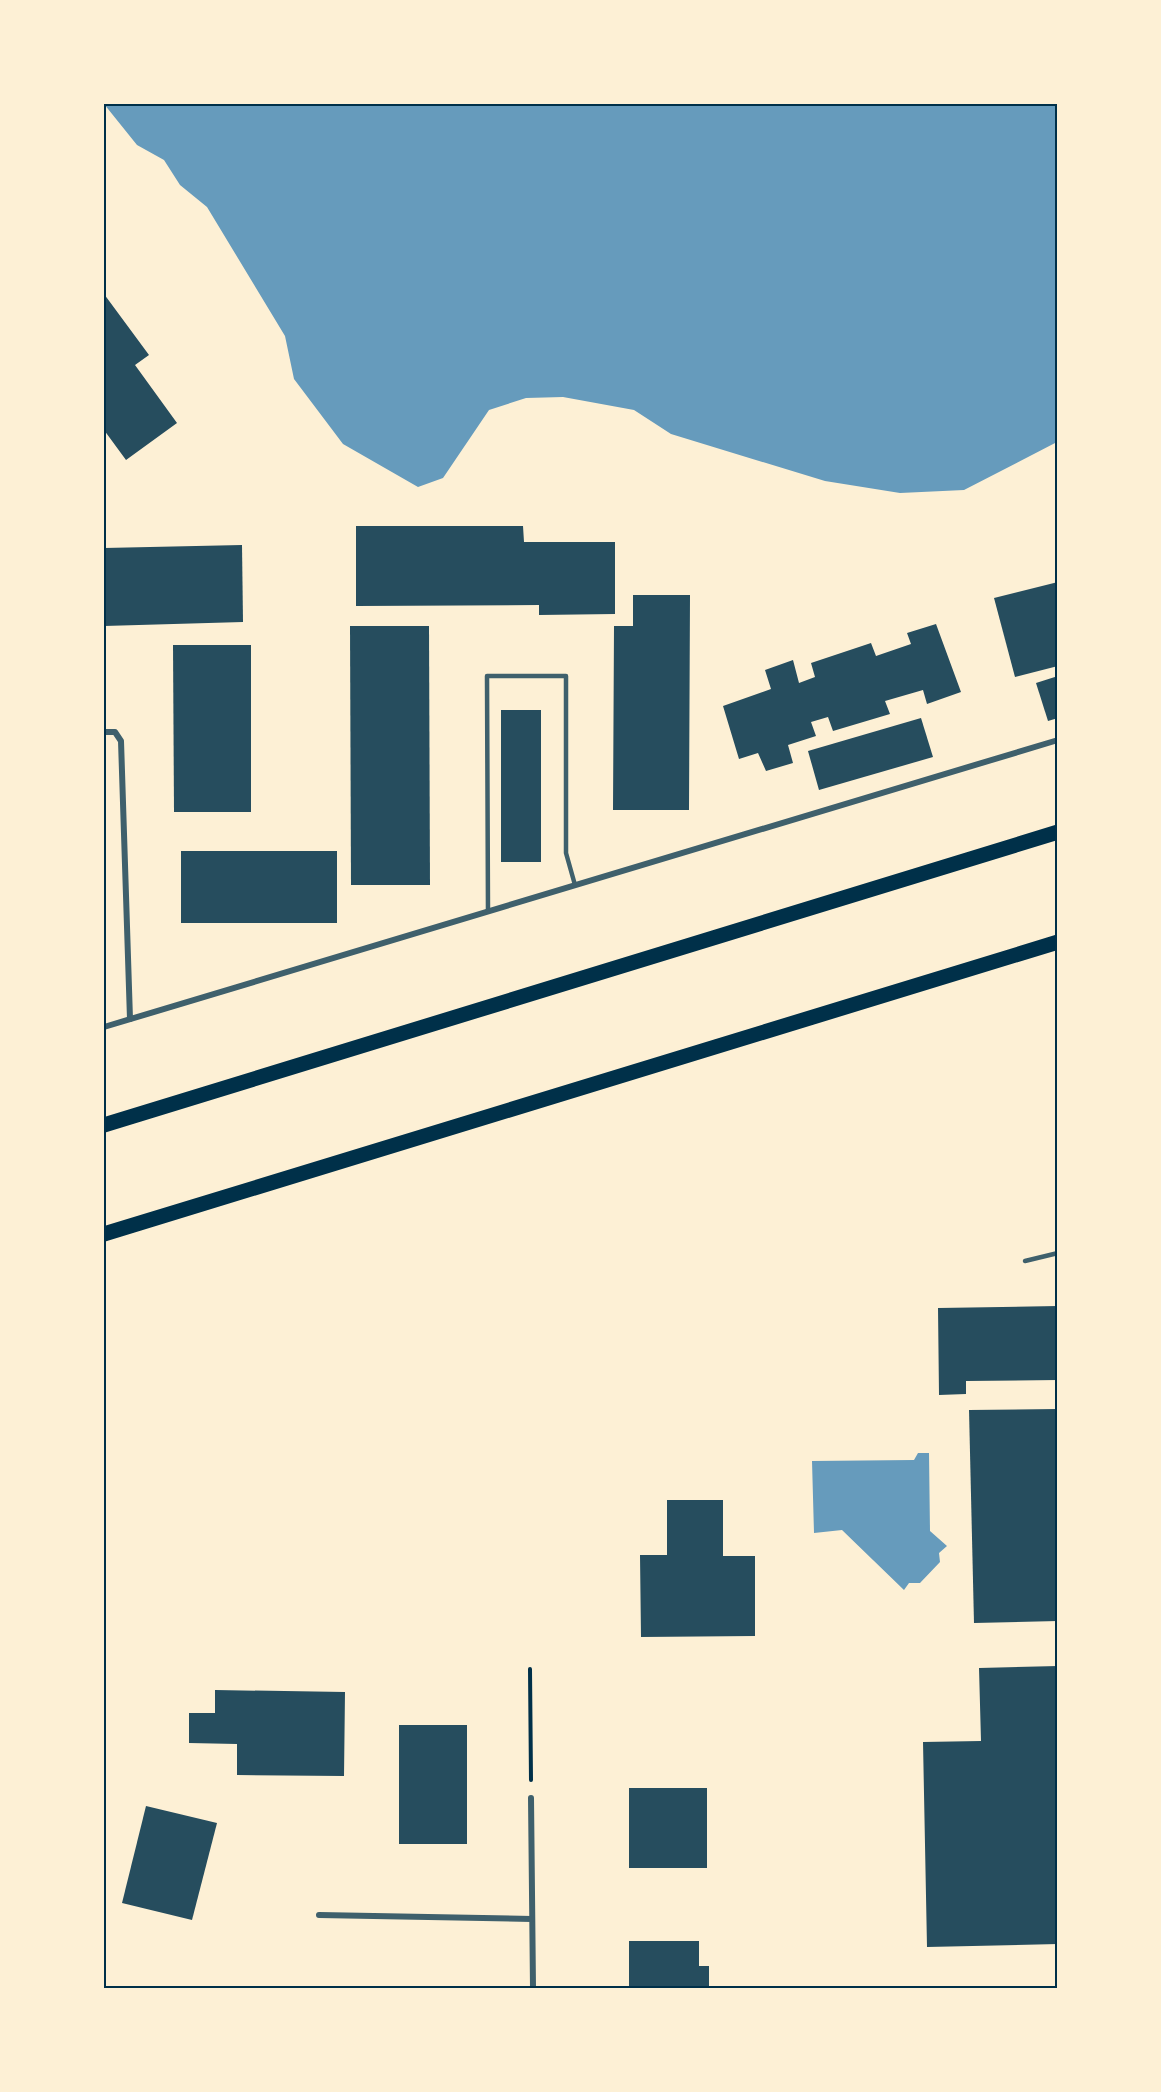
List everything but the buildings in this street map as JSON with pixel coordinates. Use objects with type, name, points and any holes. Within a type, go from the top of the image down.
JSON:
[{"type":"main road","points":[[104,1125],[1058,832]]},
{"type":"main road","points":[[104,1234],[1058,942]]},
{"type":"street","points":[[104,732],[115,732],[121,741],[130,1019]]},
{"type":"street","points":[[104,1027],[1058,740]]},
{"type":"street","points":[[531,1798],[533,1989]]},
{"type":"street","points":[[319,1915],[532,1919]]},
{"type":"lane","points":[[488,911],[487,676],[566,676],[566,853],[575,885]]},
{"type":"lane","points":[[1025,1261],[1058,1253]]},
{"type":"path","points":[[530,1669],[531,1798]]},
{"type":"water","points":[[104,104],[1057,104],[1057,442],[964,490],[900,493],[825,481],[671,434],[634,410],[563,397],[526,398],[489,410],[443,478],[418,487],[343,444],[294,379],[285,336],[207,207],[180,185],[164,160],[137,145]]},
{"type":"water","points":[[918,1453],[929,1453],[930,1531],[947,1546],[939,1553],[940,1562],[920,1583],[909,1583],[904,1590],[842,1530],[814,1533],[812,1461],[914,1460]]}]
